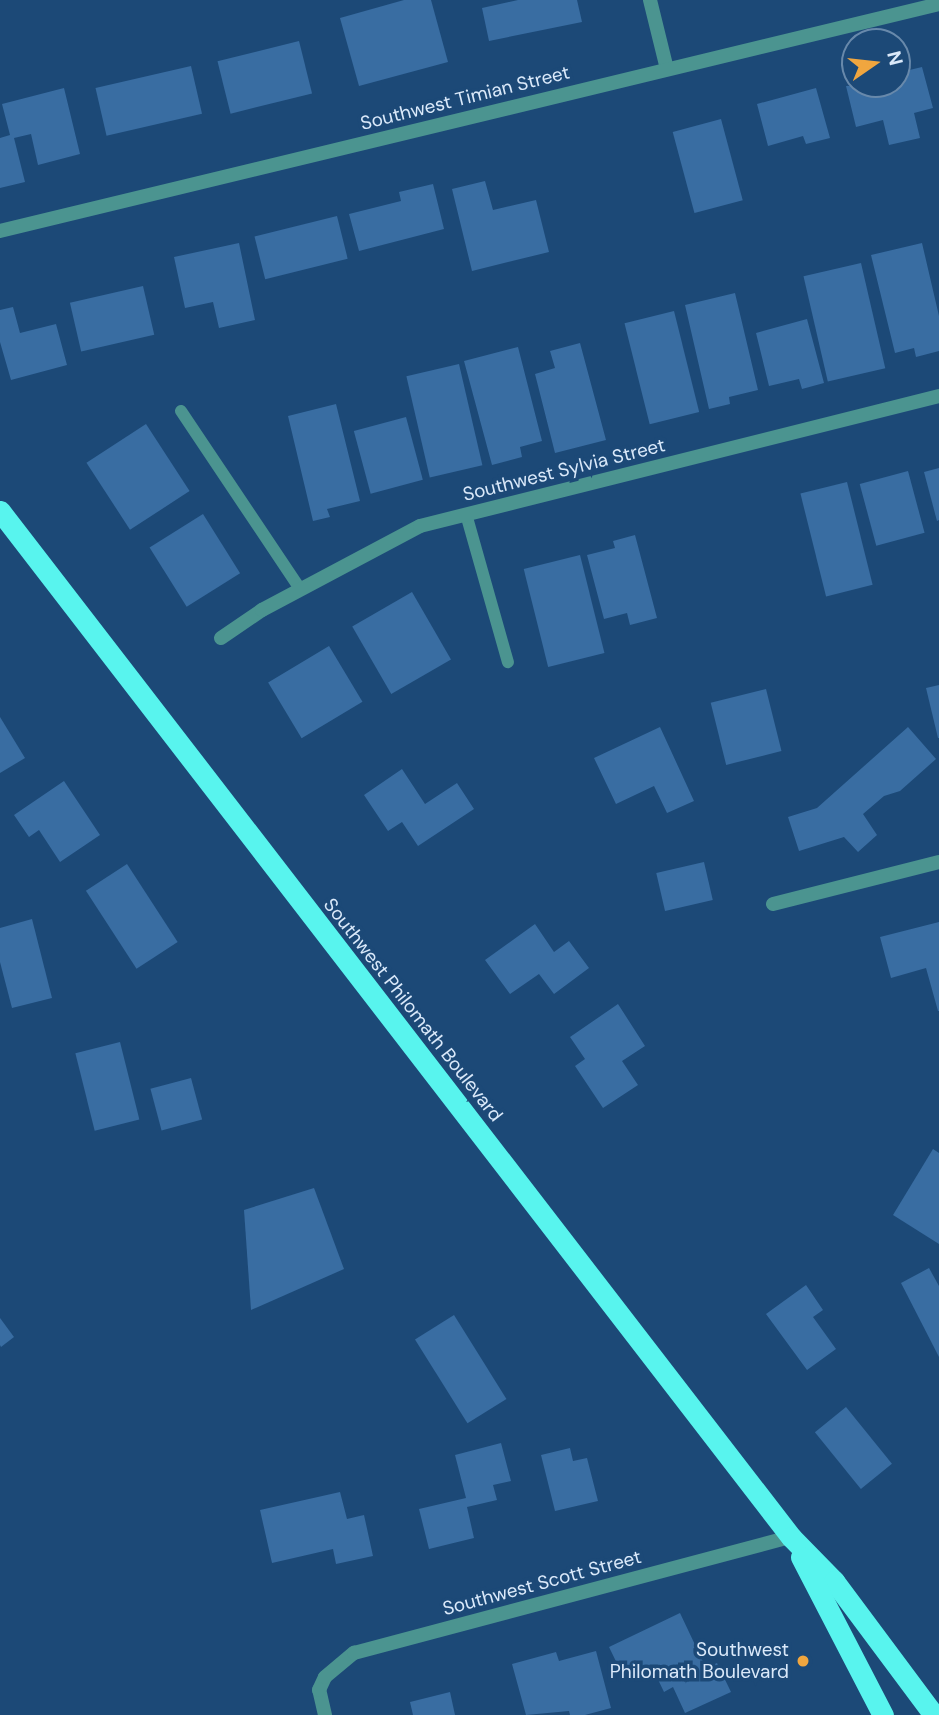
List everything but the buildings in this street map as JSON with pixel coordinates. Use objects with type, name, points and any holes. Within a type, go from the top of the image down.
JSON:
[{"type":"highway","name":"Southwest Philomath Boulevard","points":[[0,511],[790,1536],[834,1581],[934,1715]]},
{"type":"highway","name":"Southwest Philomath Boulevard","points":[[790,1536],[883,1715]]},
{"type":"street","points":[[650,0],[667,69]]},
{"type":"street","name":"Southwest Timian Street","points":[[0,231],[939,4]]},
{"type":"street","name":"Southwest Sylvia Street","points":[[221,638],[300,589],[420,526],[939,396]]},
{"type":"street","points":[[773,904],[939,862]]},
{"type":"street","name":"Southwest Scott Street","points":[[325,1715],[319,1690],[325,1676],[354,1653],[790,1536]]},
{"type":"lane","points":[[181,411],[300,589]]},
{"type":"lane","points":[[466,514],[508,662]]},
{"type":"place","name":"Southwest Philomath Boulevard","points":[[803,1661]]}]
